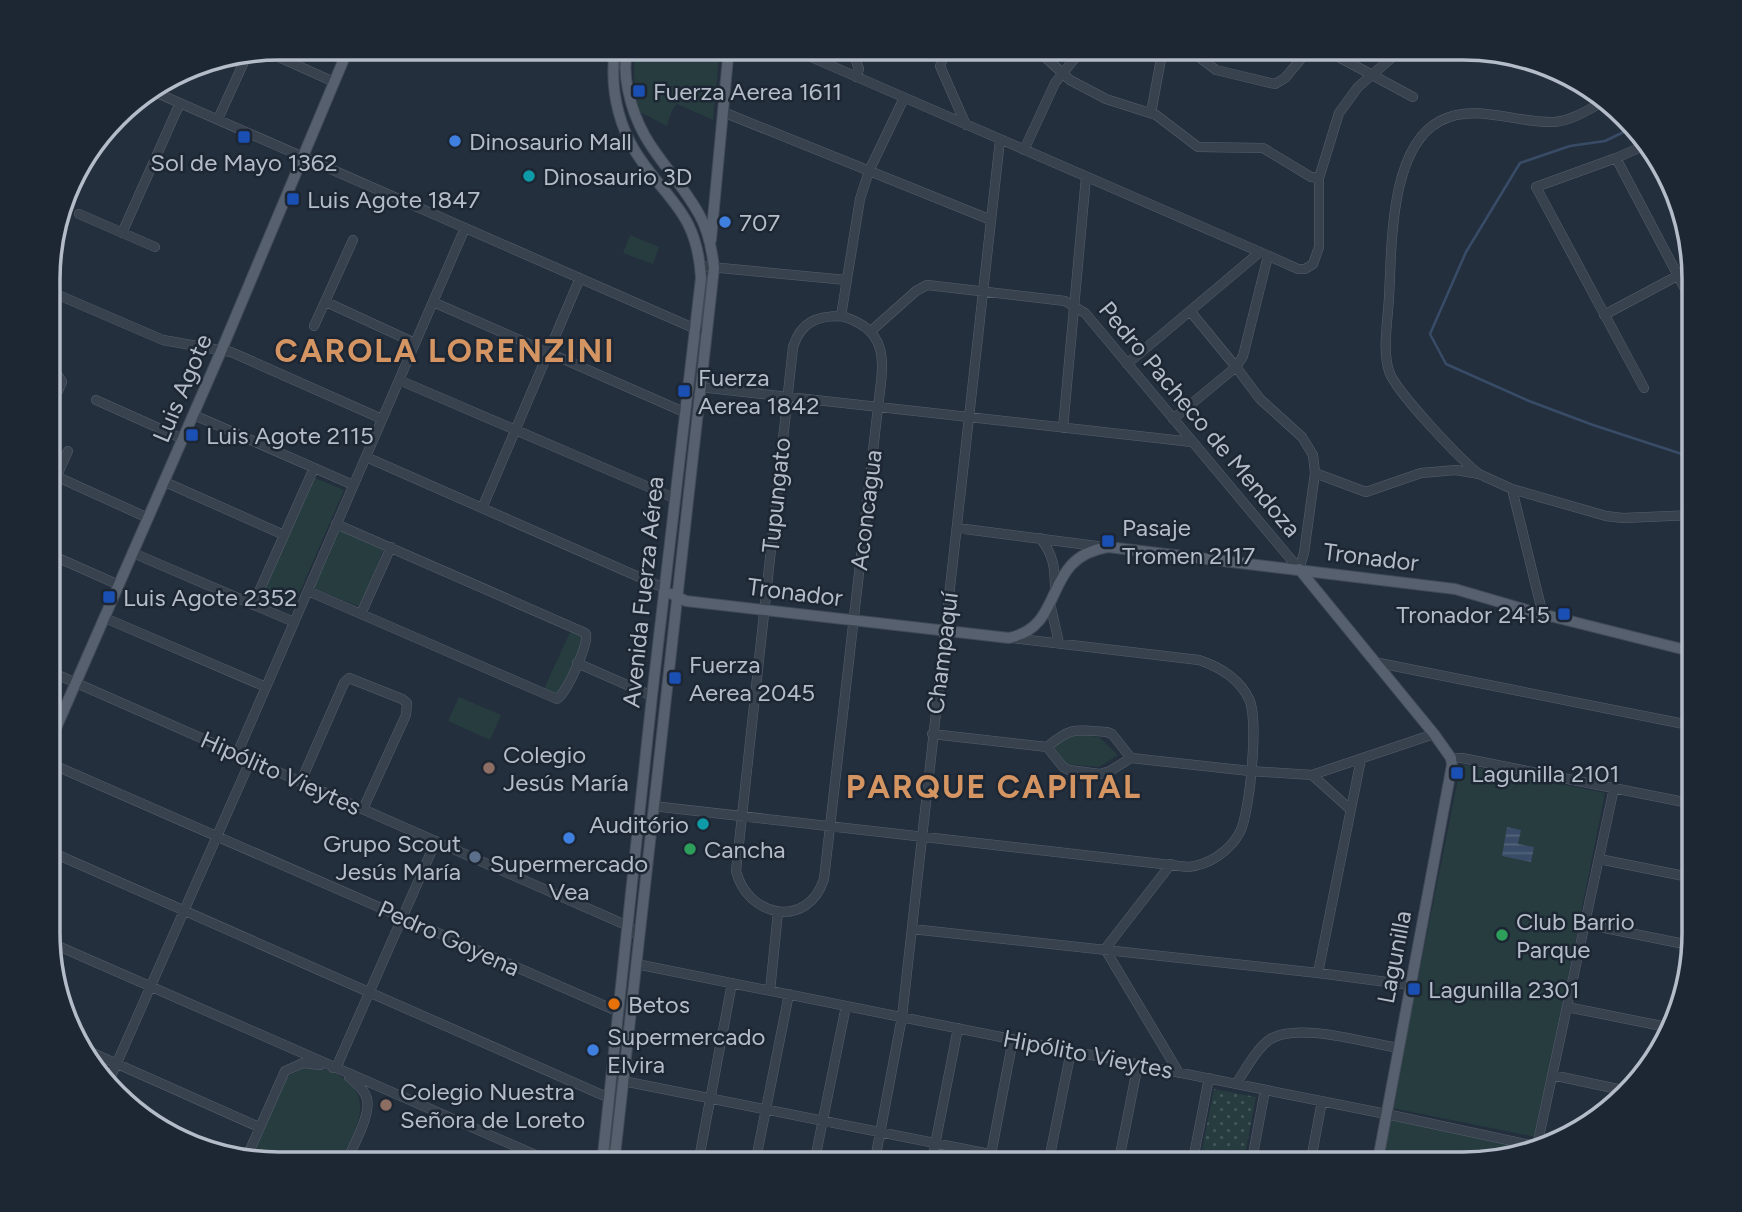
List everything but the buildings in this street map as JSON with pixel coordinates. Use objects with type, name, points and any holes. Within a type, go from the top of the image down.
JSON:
[{"type":"main road","name":"Luis Agote","points":[[60,719],[194,415],[343,60]]},
{"type":"main road","name":"Avenida Fuerza Aérea","points":[[603,1152],[674,498],[700,293],[700,266],[692,230],[683,213],[636,153],[621,122],[612,77],[614,60]]},
{"type":"main road","name":"Avenida Fuerza Aérea","points":[[615,1152],[714,268],[711,244],[691,201],[651,149],[636,120],[625,73],[626,60]]},
{"type":"main road","points":[[711,244],[728,60]]},
{"type":"main road","name":"Tronador","points":[[664,588],[686,601],[1009,638],[1020,635],[1038,623],[1067,568],[1076,559],[1085,553],[1108,547],[1455,589],[1682,649]]},
{"type":"main road","name":"Pedro Pacheco de Mendoza","points":[[1299,569],[1451,758]]},
{"type":"main road","name":"Lagunilla","points":[[1379,1152],[1451,771],[1451,758]]},
{"type":"street","points":[[285,60],[334,82]]},
{"type":"street","points":[[817,60],[1298,269],[1305,269],[1313,264],[1318,247],[1319,178],[1339,113],[1357,87],[1389,60]]},
{"type":"street","points":[[856,60],[859,69],[856,77]]},
{"type":"street","points":[[942,60],[940,66],[966,125]]},
{"type":"street","points":[[1047,60],[1061,73],[1106,99],[1151,113],[1198,147],[1263,148],[1311,177],[1319,178]]},
{"type":"street","points":[[1024,150],[1061,73],[1072,60]]},
{"type":"street","points":[[1151,113],[1161,60]]},
{"type":"street","points":[[1203,60],[1216,70],[1279,83],[1299,60]]},
{"type":"street","points":[[1344,60],[1413,97]]},
{"type":"street","points":[[218,119],[244,62]]},
{"type":"street","points":[[161,93],[707,332]]},
{"type":"street","points":[[904,98],[869,171],[860,199],[841,316],[857,321],[871,331],[927,285],[983,290],[1074,304]]},
{"type":"street","points":[[122,233],[180,103]]},
{"type":"street","points":[[1479,474],[1458,456],[1397,386],[1389,371],[1387,347],[1395,206],[1403,174],[1422,134],[1442,120],[1471,114],[1546,122],[1564,121],[1597,105]]},
{"type":"street","points":[[723,112],[991,220]]},
{"type":"street","name":"Champaquí","points":[[876,1152],[902,1017],[920,836],[1000,140]]},
{"type":"street","points":[[1639,148],[1536,187],[1644,388]]},
{"type":"street","points":[[1616,159],[1682,284]]},
{"type":"street","points":[[1063,428],[1086,177]]},
{"type":"street","points":[[79,214],[155,247]]},
{"type":"street","points":[[237,754],[465,228]]},
{"type":"street","points":[[314,326],[353,240]]},
{"type":"street","points":[[1127,364],[1264,254]]},
{"type":"street","points":[[1173,419],[1237,367],[1243,356],[1264,254]]},
{"type":"street","points":[[700,266],[846,280]]},
{"type":"street","points":[[1604,316],[1682,274]]},
{"type":"street","points":[[483,506],[580,278]]},
{"type":"street","points":[[60,296],[163,340],[222,349],[382,419]]},
{"type":"street","points":[[326,302],[415,343]]},
{"type":"street","points":[[433,302],[684,412]]},
{"type":"street","name":"Pedro Pacheco de Mendoza","points":[[1074,304],[1085,313],[1299,569]]},
{"type":"street","points":[[1190,312],[1237,367],[1259,399],[1306,442],[1315,460],[1304,553],[1299,569]]},
{"type":"street","name":"Tupungato","points":[[778,912],[761,907],[751,899],[743,891],[736,871],[786,397],[796,336],[808,322],[818,317],[841,316]]},
{"type":"street","name":"Aconcagua","points":[[778,912],[803,906],[816,896],[824,879],[883,367],[882,351],[871,331]]},
{"type":"street","points":[[399,380],[674,498]]},
{"type":"street","points":[[700,387],[1192,442]]},
{"type":"street","points":[[96,400],[183,439]]},
{"type":"street","points":[[194,415],[353,485]]},
{"type":"street","points":[[60,464],[68,451]]},
{"type":"street","points":[[366,457],[483,506],[664,588]]},
{"type":"street","points":[[253,605],[314,468]]},
{"type":"street","points":[[1315,473],[1361,492],[1372,491],[1431,471],[1456,470],[1479,474],[1512,489],[1615,517],[1682,515]]},
{"type":"street","points":[[60,478],[148,518]]},
{"type":"street","points":[[164,482],[284,535]]},
{"type":"street","points":[[1512,489],[1543,614]]},
{"type":"street","points":[[307,591],[557,699],[562,695],[587,640],[583,632],[336,524]]},
{"type":"street","points":[[957,528],[1108,547]]},
{"type":"street","name":"Tronador","points":[[1040,538],[1055,566],[1055,590]]},
{"type":"street","points":[[361,614],[391,547]]},
{"type":"street","points":[[133,553],[294,622]]},
{"type":"street","points":[[60,559],[119,585]]},
{"type":"street","points":[[1050,603],[1059,643]]},
{"type":"street","points":[[105,618],[266,687]]},
{"type":"street","name":"Tronador","points":[[831,826],[1188,867],[1204,864],[1230,845],[1244,820],[1250,771],[1252,709],[1248,698],[1226,672],[1199,660],[1009,638]]},
{"type":"street","points":[[1374,662],[1682,724]]},
{"type":"street","points":[[577,663],[652,695]]},
{"type":"street","name":"Hipólito Vieytes","points":[[60,676],[628,926]]},
{"type":"street","points":[[301,782],[344,683],[349,678],[390,694],[407,703],[406,715],[363,809]]},
{"type":"street","points":[[1047,747],[1062,734],[1072,730],[1107,732],[1112,734],[1130,758]]},
{"type":"street","points":[[932,734],[1047,747],[1069,771],[1105,774],[1130,758],[1312,775],[1434,734]]},
{"type":"street","points":[[1318,973],[1361,758]]},
{"type":"street","points":[[1451,758],[1682,801]]},
{"type":"street","points":[[112,1075],[251,759]]},
{"type":"street","name":"Pedro Goyena","points":[[60,768],[619,1012]]},
{"type":"street","points":[[1312,775],[1351,810]]},
{"type":"street","points":[[1540,1139],[1614,788]]},
{"type":"street","points":[[653,806],[831,826]]},
{"type":"street","points":[[337,1068],[436,841]]},
{"type":"street","points":[[60,856],[610,1098]]},
{"type":"street","points":[[1599,859],[1682,876]]},
{"type":"street","points":[[1105,949],[1171,864]]},
{"type":"street","points":[[770,991],[778,912]]},
{"type":"street","points":[[1585,924],[1682,944]]},
{"type":"street","points":[[628,926],[639,937]]},
{"type":"street","points":[[912,929],[1409,985]]},
{"type":"street","points":[[60,947],[529,1152]]},
{"type":"street","points":[[1105,949],[1180,1073]]},
{"type":"street","name":"Hipólito Vieytes","points":[[636,964],[1523,1144]]},
{"type":"street","points":[[700,1152],[732,983]]},
{"type":"street","points":[[757,1152],[789,994]]},
{"type":"street","points":[[817,1152],[846,1006]]},
{"type":"street","points":[[1567,1007],[1662,1026]]},
{"type":"street","points":[[933,1152],[958,1028]]},
{"type":"street","points":[[1236,1084],[1259,1050],[1268,1041],[1283,1034],[1304,1031],[1398,1048]]},
{"type":"street","points":[[991,1152],[1013,1039]]},
{"type":"street","points":[[1050,1152],[1071,1051]]},
{"type":"street","points":[[96,1054],[259,1127]]},
{"type":"street","points":[[250,1150],[285,1071],[303,1063],[337,1068],[361,1088],[367,1097],[365,1119],[351,1152]]},
{"type":"street","points":[[1121,1152],[1138,1064]]},
{"type":"street","points":[[1552,1075],[1617,1089]]},
{"type":"street","points":[[1195,1152],[1209,1078]]},
{"type":"street","points":[[623,1081],[981,1152]]},
{"type":"street","points":[[1253,1152],[1265,1090]]},
{"type":"street","points":[[1312,1152],[1322,1101]]},
{"type":"green space","points":[[634,60],[719,60],[713,120],[677,104],[667,126],[640,112]]},
{"type":"green space","points":[[630,235],[659,247],[653,264],[623,253]]},
{"type":"green space","points":[[313,477],[344,490],[292,610],[261,596]]},
{"type":"green space","points":[[339,529],[384,548],[360,607],[314,588]]},
{"type":"green space","points":[[571,630],[580,634],[583,642],[561,693],[556,695],[543,691]]},
{"type":"green space","points":[[459,697],[501,715],[490,740],[448,721]]},
{"type":"green space","points":[[1073,734],[1099,737],[1118,755],[1099,767],[1066,764],[1054,747]]},
{"type":"green space","name":"Club Barrio Parque","points":[[1461,764],[1605,793],[1536,1137],[1392,1108]]},
{"type":"green space","points":[[310,1066],[329,1070],[355,1089],[360,1110],[345,1152],[255,1151],[286,1078]]},
{"type":"green space","points":[[1214,1089],[1256,1097],[1245,1152],[1202,1152]]},
{"type":"green space","points":[[1386,1114],[1524,1144],[1478,1152],[1379,1152]]},
{"type":"water","points":[[1507,827],[1521,830],[1518,844],[1534,847],[1531,862],[1502,856]]},
{"type":"waterway","points":[[1625,131],[1605,141],[1570,146],[1520,163],[1466,252],[1430,334],[1446,364],[1529,401],[1682,454]]},
{"type":"place","name":"Fuerza Aerea 1611","points":[[639,91]]},
{"type":"place","name":"Sol de Mayo 1362","points":[[244,137]]},
{"type":"place","name":"Dinosaurio Mall","points":[[455,141]]},
{"type":"place","name":"Dinosaurio 3D","points":[[529,176]]},
{"type":"place","name":"Luis Agote 1847","points":[[293,199]]},
{"type":"place","name":"707","points":[[725,222]]},
{"type":"place","name":"Fuerza Aerea 1842","points":[[684,391]]},
{"type":"place","name":"Luis Agote 2115","points":[[192,435]]},
{"type":"place","name":"Pasaje Tromen 2117","points":[[1108,541]]},
{"type":"place","name":"Luis Agote 2352","points":[[109,597]]},
{"type":"place","name":"Tronador 2415","points":[[1564,614]]},
{"type":"place","name":"Fuerza Aerea 2045","points":[[675,678]]},
{"type":"place","name":"Colegio Jesús María","points":[[489,768]]},
{"type":"place","name":"Lagunilla 2101","points":[[1457,773]]},
{"type":"place","name":"Auditório","points":[[703,824]]},
{"type":"place","name":"Supermercado Vea","points":[[569,838]]},
{"type":"place","name":"Cancha","points":[[690,849]]},
{"type":"place","name":"Grupo Scout Jesús María","points":[[475,857]]},
{"type":"place","name":"Club Barrio Parque","points":[[1502,935]]},
{"type":"place","name":"Lagunilla 2301","points":[[1414,989]]},
{"type":"place","name":"Betos","points":[[614,1004]]},
{"type":"place","name":"Supermercado Elvira","points":[[593,1050]]},
{"type":"place","name":"Colegio Nuestra Señora de Loreto","points":[[386,1105]]},
{"type":"district","name":"CAROLA LORENZINI","points":[[445,351]]},
{"type":"district","name":"PARQUE CAPITAL","points":[[994,787]]}]
